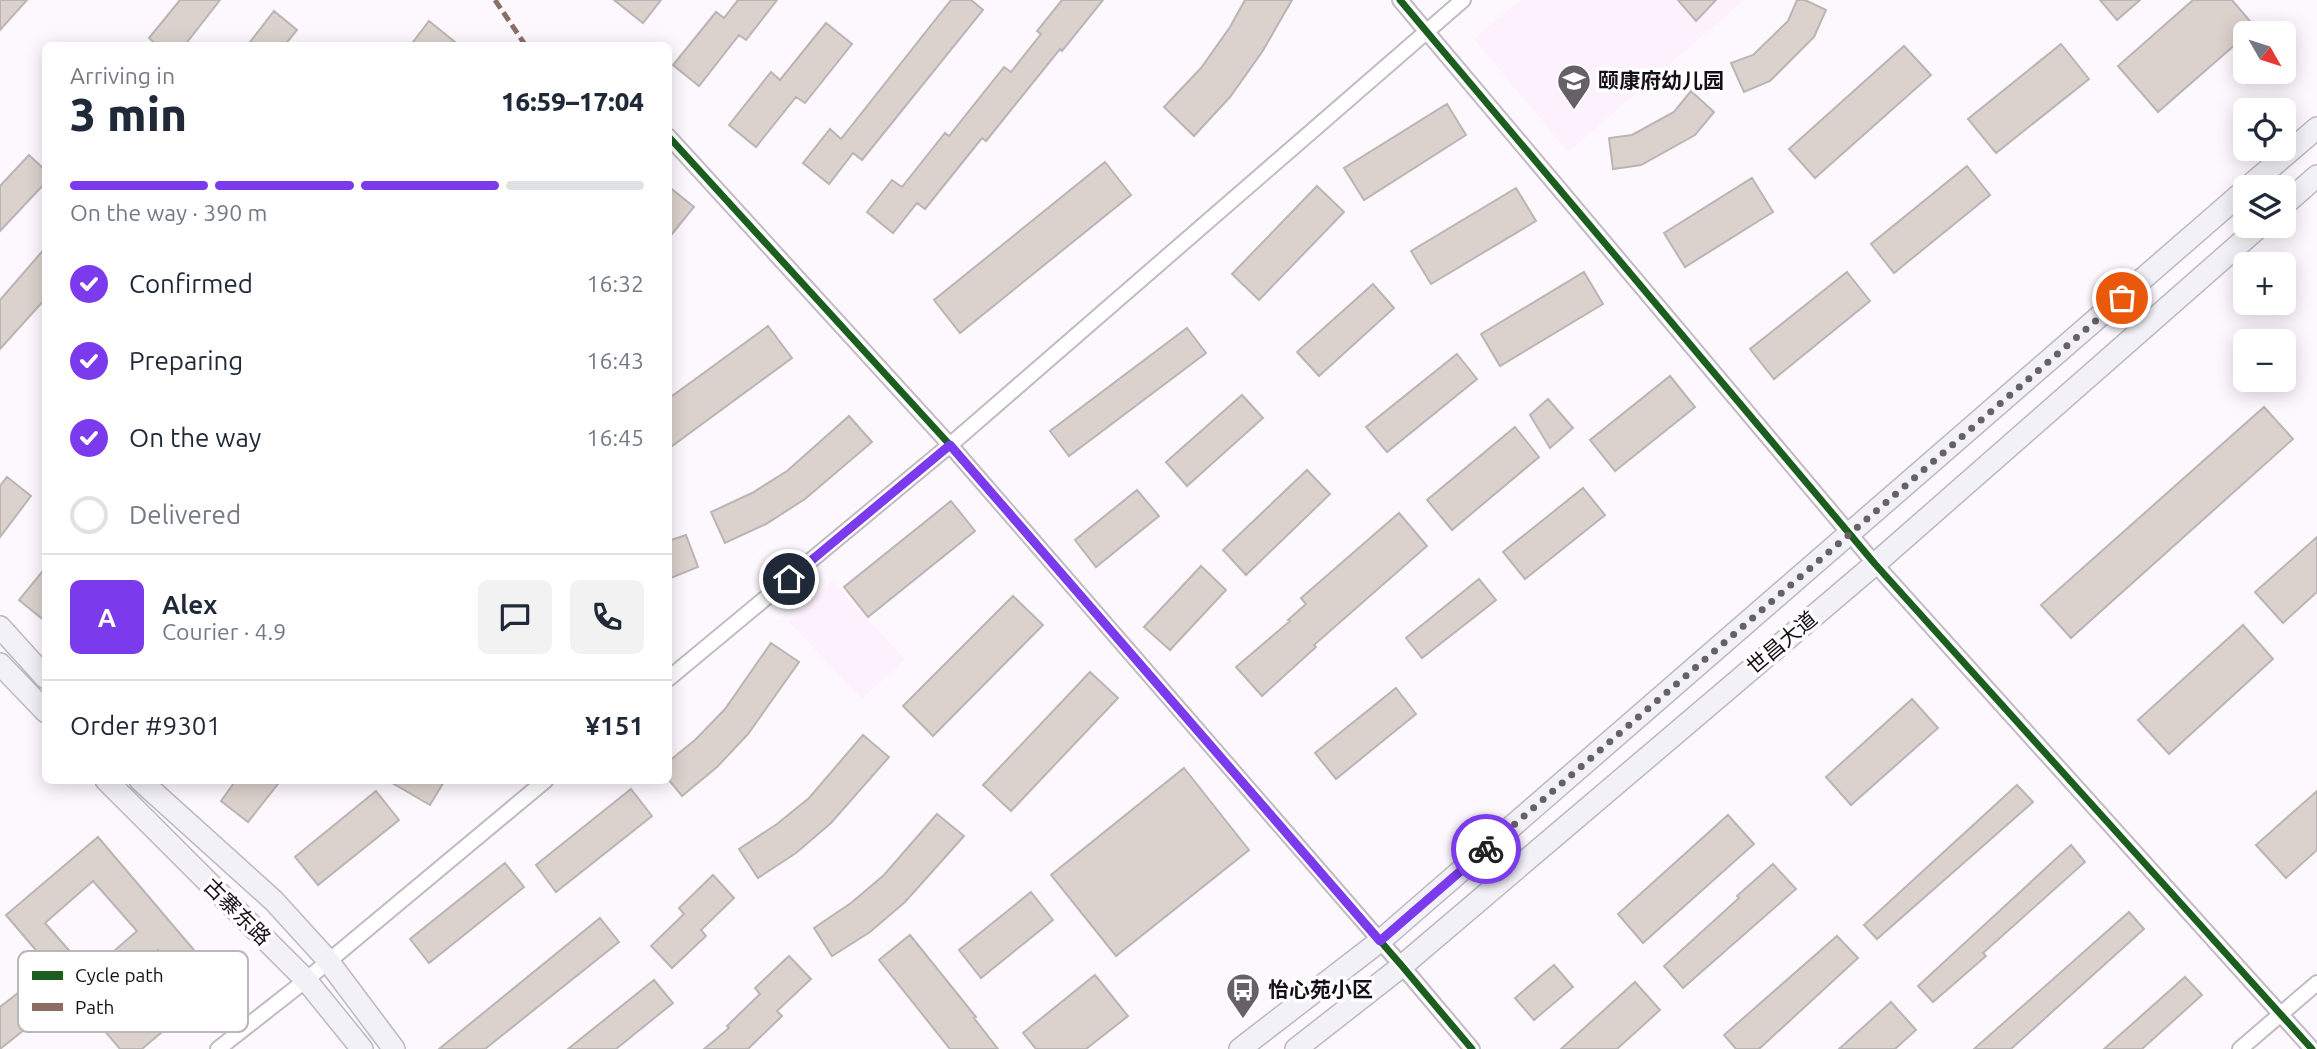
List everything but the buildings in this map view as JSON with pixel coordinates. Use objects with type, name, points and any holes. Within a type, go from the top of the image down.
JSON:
[{"type":"main road","name":"世昌大道","points":[[2263,175],[2317,128]]},
{"type":"main road","points":[[2296,194],[2317,176]]},
{"type":"main road","name":"世昌大道","points":[[1240,1049],[1380,941],[2233,201]]},
{"type":"main road","name":"世昌大道","points":[[1296,1049],[1402,966],[1875,564],[2246,238]]},
{"type":"main road","points":[[0,627],[42,674]]},
{"type":"main road","points":[[0,664],[42,708]]},
{"type":"main road","name":"古寨东路","points":[[110,784],[306,980],[362,1049]]},
{"type":"main road","name":"古寨东路","points":[[144,784],[274,901],[329,961],[394,1049]]},
{"type":"street","points":[[1399,0],[1875,564],[2312,1049]]},
{"type":"street","points":[[672,676],[950,445],[1463,0]]},
{"type":"street","points":[[672,140],[950,445],[1472,1049]]},
{"type":"street","points":[[248,1025],[542,784]]},
{"type":"street","points":[[2240,1049],[2317,983]]},
{"type":"street","points":[[218,1049],[240,1032]]},
{"type":"shaded area","name":"颐康府幼儿园","points":[[1520,0],[1744,0],[1568,152],[1474,39]]},
{"type":"shaded area","points":[[832,581],[905,659],[862,699],[789,622]]},
{"type":"marked path","points":[[495,0],[523,42]]},
{"type":"cycle path","points":[[1400,0],[1875,564],[2312,1049]]},
{"type":"cycle path","points":[[672,140],[950,445],[1472,1049]]},
{"type":"way so far","points":[[1486,849],[2122,298]]},
{"type":"place","name":"颐康府幼儿园","points":[[1574,111]]},
{"type":"place","name":"怡心苑小区","points":[[1243,1020]]},
{"type":"route","points":[[789,579],[950,445],[1380,941],[1486,849]]}]
